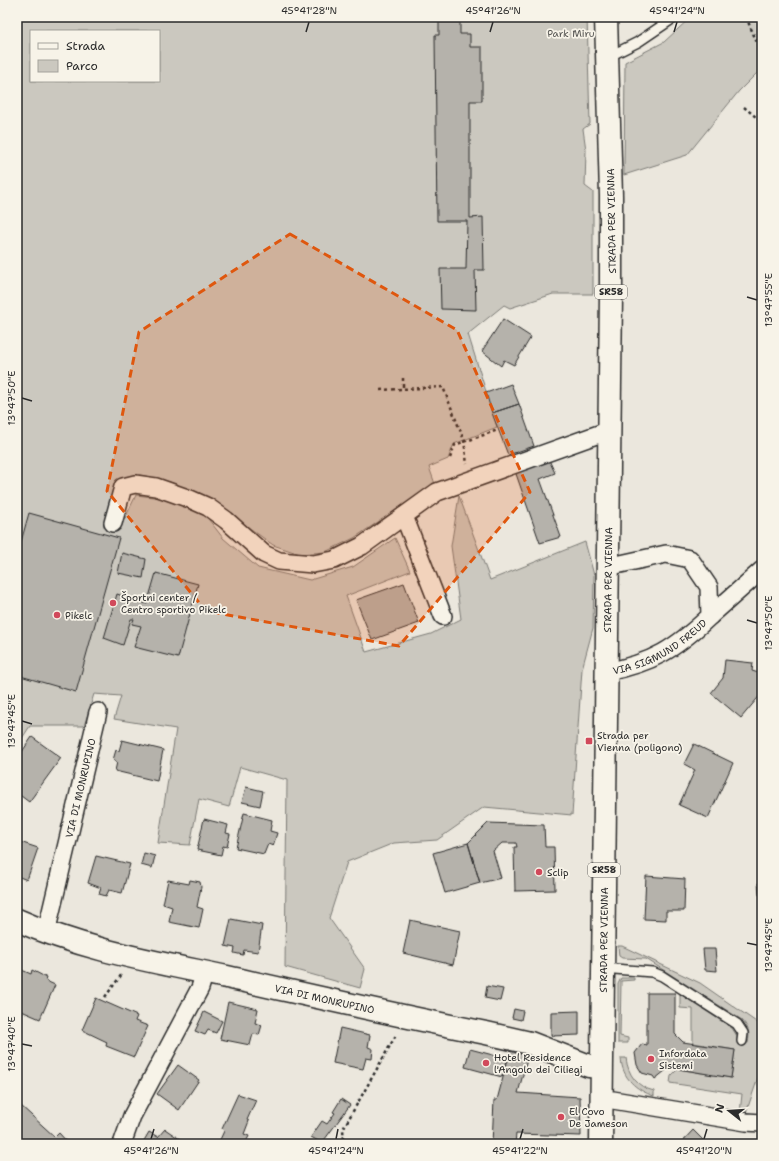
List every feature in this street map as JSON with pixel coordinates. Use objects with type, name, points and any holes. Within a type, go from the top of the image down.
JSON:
[{"type":"main road","name":"STRADA PER VIENNA","points":[[601,1144],[607,567],[610,430],[611,196],[606,17]]},
{"type":"main road","name":"VIA DI MONRUPINO","points":[[17,920],[46,933],[73,942],[530,1043],[589,1066],[601,1067]]},
{"type":"street","points":[[113,523],[123,487],[135,484],[156,487],[208,508],[226,520],[264,554],[279,560],[313,564],[334,560],[362,546],[436,492],[610,430]]},
{"type":"street","points":[[404,516],[443,616]]},
{"type":"street","name":"VIA SIGMUND FREUD","points":[[607,567],[666,554],[690,559],[709,587],[710,616]]},
{"type":"street","name":"VIA SIGMUND FREUD","points":[[606,672],[634,667],[663,654],[688,636],[762,570]]},
{"type":"street","name":"VIA DI MONRUPINO","points":[[46,933],[98,712]]},
{"type":"street","points":[[122,1144],[132,1116],[200,988],[205,972]]},
{"type":"street","points":[[601,1100],[613,1100],[746,1122],[762,1123]]},
{"type":"lane","points":[[608,58],[638,42],[675,17]]},
{"type":"lane","points":[[602,968],[642,970],[662,976],[737,1024],[744,1032],[742,1041]]},
{"type":"path","points":[[746,17],[762,54]]},
{"type":"path","points":[[744,107],[762,122]]},
{"type":"path","points":[[403,378],[403,389]]},
{"type":"path","points":[[380,390],[443,387],[464,442]]},
{"type":"path","points":[[450,458],[455,445],[498,430]]},
{"type":"path","points":[[105,997],[122,976],[131,956]]},
{"type":"path","points":[[347,1144],[344,1141],[343,1129],[406,1016]]},
{"type":"highlighted area","points":[[290,234],[457,330],[530,492],[399,646],[206,611],[107,491],[139,332]]},
{"type":"green space","name":"Park Miru","points":[[17,17],[587,17],[590,124],[583,129],[586,150],[585,186],[593,192],[593,294],[553,294],[510,308],[504,305],[468,334],[497,427],[454,444],[448,459],[429,467],[435,484],[354,538],[325,552],[300,554],[273,545],[204,495],[170,482],[140,475],[114,485],[104,524],[120,529],[136,495],[170,499],[206,516],[223,538],[258,568],[310,580],[353,567],[395,538],[410,571],[346,596],[366,652],[431,634],[461,619],[451,546],[459,496],[490,580],[585,542],[594,575],[593,628],[582,669],[572,815],[484,807],[437,840],[394,843],[347,862],[329,918],[365,969],[360,988],[285,967],[287,780],[240,767],[229,807],[199,799],[190,845],[158,843],[176,729],[114,719],[121,696],[94,694],[84,726],[30,726],[17,746]]},
{"type":"green space","points":[[691,17],[762,17],[762,68],[739,91],[687,155],[624,175],[625,62],[664,42]]},
{"type":"green space","points":[[618,946],[622,946],[700,983],[762,1026],[762,1066],[746,1113],[740,1113],[742,1094],[670,1083],[671,1076],[678,1069],[731,1078],[735,1050],[693,1043],[693,1009],[680,1008],[680,994],[732,1028],[737,1036],[737,1040],[748,1043],[748,1028],[742,1020],[646,959],[622,958],[619,956]]},
{"type":"green space","points":[[621,978],[634,978],[634,980],[621,981],[620,1036],[628,1038],[628,1043],[618,1043],[618,984]]},
{"type":"green space","points":[[621,1058],[626,1058],[629,1070],[634,1079],[643,1087],[654,1091],[654,1096],[636,1087],[631,1082],[624,1072]]},
{"type":"building","points":[[439,17],[460,17],[460,22],[439,22]]},
{"type":"building","points":[[439,22],[460,22],[460,34],[470,34],[470,47],[482,47],[482,101],[470,101],[470,218],[483,217],[484,270],[475,270],[476,310],[441,309],[440,269],[466,269],[467,221],[437,221],[435,35],[439,35]]},
{"type":"building","points":[[503,319],[531,337],[514,365],[504,360],[501,366],[482,351]]},
{"type":"building","points":[[511,384],[519,404],[492,413],[486,393]]},
{"type":"building","points":[[519,404],[534,446],[508,455],[492,413]]},
{"type":"building","points":[[549,460],[555,473],[540,479],[561,537],[540,543],[515,471]]},
{"type":"building","name":"Pikelc","points":[[29,513],[119,538],[76,692],[17,675],[17,556]]},
{"type":"building","points":[[122,553],[146,559],[143,578],[118,573]]},
{"type":"building","points":[[156,573],[198,584],[178,658],[134,647],[141,626],[132,624],[134,619],[131,619],[123,645],[104,638],[117,594],[147,604]]},
{"type":"building","points":[[404,583],[419,623],[372,640],[356,600]]},
{"type":"building","points":[[725,660],[753,663],[752,671],[762,674],[762,693],[741,718],[711,693],[723,678]]},
{"type":"building","points":[[32,737],[61,758],[29,802],[17,793],[17,759]]},
{"type":"building","points":[[122,740],[163,750],[157,781],[115,771],[117,762],[113,760],[116,750],[119,751]]},
{"type":"building","points":[[694,744],[733,763],[708,818],[679,805],[695,770],[684,764]]},
{"type":"building","points":[[246,787],[263,791],[260,806],[242,802]]},
{"type":"building","points":[[244,813],[272,820],[270,831],[277,833],[273,846],[268,844],[264,854],[236,848]]},
{"type":"building","points":[[204,819],[228,825],[226,833],[230,834],[227,847],[223,846],[221,855],[197,850]]},
{"type":"building","points":[[488,823],[544,825],[545,847],[554,847],[555,890],[515,891],[514,847],[517,847],[516,843],[502,843],[493,851],[501,878],[480,883],[468,843]]},
{"type":"building","points":[[17,841],[38,848],[27,880],[17,876]]},
{"type":"building","points":[[468,843],[480,883],[445,893],[433,853]]},
{"type":"building","points":[[144,853],[155,856],[152,868],[141,865]]},
{"type":"building","points":[[96,856],[130,864],[122,893],[109,890],[106,896],[99,894],[101,888],[88,883]]},
{"type":"building","points":[[646,876],[685,879],[684,911],[666,911],[666,920],[644,919]]},
{"type":"building","points":[[168,880],[189,884],[190,880],[200,882],[201,887],[197,907],[203,909],[199,928],[169,922],[172,907],[163,904]]},
{"type":"building","points":[[758,883],[762,883],[762,895],[759,895]]},
{"type":"building","points":[[231,919],[262,925],[258,952],[244,950],[243,955],[234,953],[235,948],[225,946]]},
{"type":"building","points":[[410,920],[460,931],[453,965],[403,953]]},
{"type":"building","points":[[703,949],[715,949],[717,971],[705,970]]},
{"type":"building","points":[[17,968],[31,974],[32,970],[47,978],[46,981],[55,985],[40,1019],[17,1009]]},
{"type":"building","points":[[487,986],[503,989],[500,1001],[485,998]]},
{"type":"building","points":[[647,993],[675,993],[675,1034],[683,1042],[735,1050],[731,1078],[667,1067],[665,1071],[655,1079],[653,1076],[642,1073],[637,1065],[635,1053],[642,1044],[647,1045]]},
{"type":"building","points":[[96,998],[137,1016],[135,1021],[148,1026],[134,1057],[106,1046],[107,1042],[82,1030]]},
{"type":"building","points":[[228,1002],[258,1009],[255,1023],[262,1025],[259,1035],[253,1034],[250,1045],[220,1039]]},
{"type":"building","points":[[514,1009],[523,1011],[521,1020],[512,1018]]},
{"type":"building","points":[[579,1011],[579,1035],[551,1036],[551,1012]]},
{"type":"building","points":[[204,1012],[222,1021],[216,1033],[208,1030],[205,1035],[195,1031]]},
{"type":"building","points":[[340,1028],[370,1035],[368,1047],[373,1049],[372,1059],[366,1058],[363,1069],[333,1063]]},
{"type":"building","name":"Hotel Residence l'Angolo dei Ciliegi","points":[[470,1049],[508,1059],[502,1077],[465,1067]]},
{"type":"building","points":[[510,1051],[528,1056],[518,1093],[580,1097],[581,1136],[516,1134],[515,1144],[492,1144],[494,1100],[497,1100]]},
{"type":"building","points":[[178,1065],[199,1080],[179,1110],[157,1094]]},
{"type":"building","points":[[238,1094],[256,1100],[247,1120],[249,1121],[244,1134],[249,1136],[245,1144],[218,1144],[224,1131],[222,1129]]},
{"type":"building","points":[[341,1099],[350,1105],[322,1143],[311,1137],[322,1121],[327,1124],[335,1113],[333,1112]]},
{"type":"building","points":[[20,1105],[55,1137],[59,1133],[69,1144],[26,1144],[21,1139],[19,1140],[17,1138],[17,1107]]},
{"type":"building","points":[[165,1129],[187,1144],[142,1144],[149,1132],[158,1137]]},
{"type":"building","points":[[693,1130],[707,1144],[680,1144]]},
{"type":"place","name":"Športni center / Centro sportivo Pikelc","points":[[113,603]]},
{"type":"place","name":"Pikelc","points":[[57,615]]},
{"type":"place","name":"Strada per Vienna (poligono)","points":[[589,741]]},
{"type":"place","name":"Sclip","points":[[539,872]]},
{"type":"place","name":"Infordata Sistemi","points":[[651,1059]]},
{"type":"place","name":"Hotel Residence l'Angolo dei Ciliegi","points":[[486,1063]]},
{"type":"place","name":"El Covo De Jameson","points":[[561,1117]]}]
